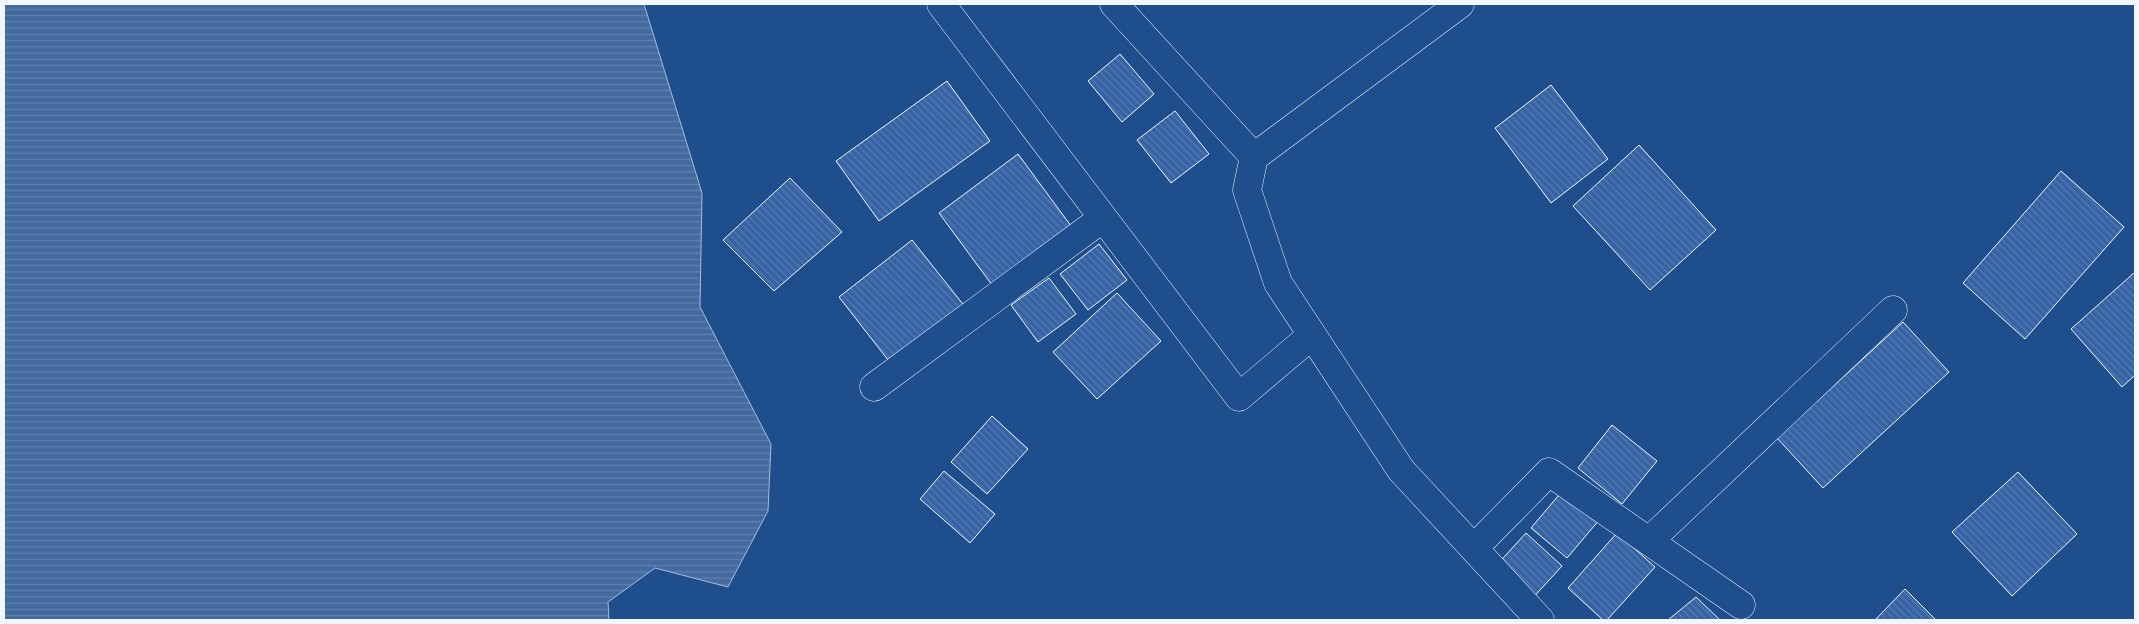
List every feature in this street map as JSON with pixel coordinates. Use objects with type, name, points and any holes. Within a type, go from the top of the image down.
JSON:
[{"type":"street","points":[[941,4],[1239,397],[1312,335]]},
{"type":"street","points":[[1114,4],[1254,157]]},
{"type":"street","points":[[1460,4],[1254,157],[1247,190],[1278,283],[1401,470],[1540,620]]},
{"type":"street","points":[[874,387],[1103,218]]},
{"type":"street","points":[[1649,541],[1893,310]]},
{"type":"street","points":[[1474,548],[1549,472],[1741,605]]},
{"type":"water","points":[[4,4],[644,4],[702,193],[700,307],[771,444],[768,511],[728,587],[655,568],[608,602],[609,620],[4,620]]},
{"type":"building","points":[[1120,54],[1154,94],[1122,122],[1088,81]]},
{"type":"building","points":[[947,81],[990,141],[879,221],[836,161]]},
{"type":"building","points":[[1551,85],[1608,159],[1551,203],[1495,128]]},
{"type":"building","points":[[1175,111],[1209,154],[1171,183],[1137,140]]},
{"type":"building","points":[[1639,145],[1716,230],[1650,290],[1573,206]]},
{"type":"building","points":[[1018,154],[1074,230],[995,289],[939,213]]},
{"type":"building","points":[[2061,171],[2124,227],[2025,339],[1963,283]]},
{"type":"building","points":[[790,178],[842,232],[774,291],[723,240]]},
{"type":"building","points":[[912,240],[966,308],[892,365],[839,297]]},
{"type":"building","points":[[1099,244],[1127,280],[1088,310],[1060,274]]},
{"type":"building","points":[[2135,272],[2135,375],[2122,387],[2071,329]]},
{"type":"building","points":[[1049,278],[1076,314],[1038,342],[1011,305]]},
{"type":"building","points":[[1117,293],[1161,341],[1097,399],[1053,352]]},
{"type":"building","points":[[1903,322],[1949,372],[1823,488],[1777,438]]},
{"type":"building","points":[[992,416],[1028,449],[987,494],[951,462]]},
{"type":"building","points":[[1612,425],[1657,461],[1622,504],[1578,468]]},
{"type":"building","points":[[944,471],[995,514],[970,543],[920,499]]},
{"type":"building","points":[[2018,472],[2077,534],[2012,596],[1952,532]]},
{"type":"building","points":[[1564,489],[1600,519],[1567,558],[1531,528]]},
{"type":"building","points":[[1526,533],[1562,566],[1530,601],[1494,568]]},
{"type":"building","points":[[1617,533],[1655,567],[1607,620],[1603,620],[1568,588]]},
{"type":"building","points":[[1905,589],[1936,620],[1875,620]]},
{"type":"building","points":[[1696,597],[1720,620],[1668,620]]}]
